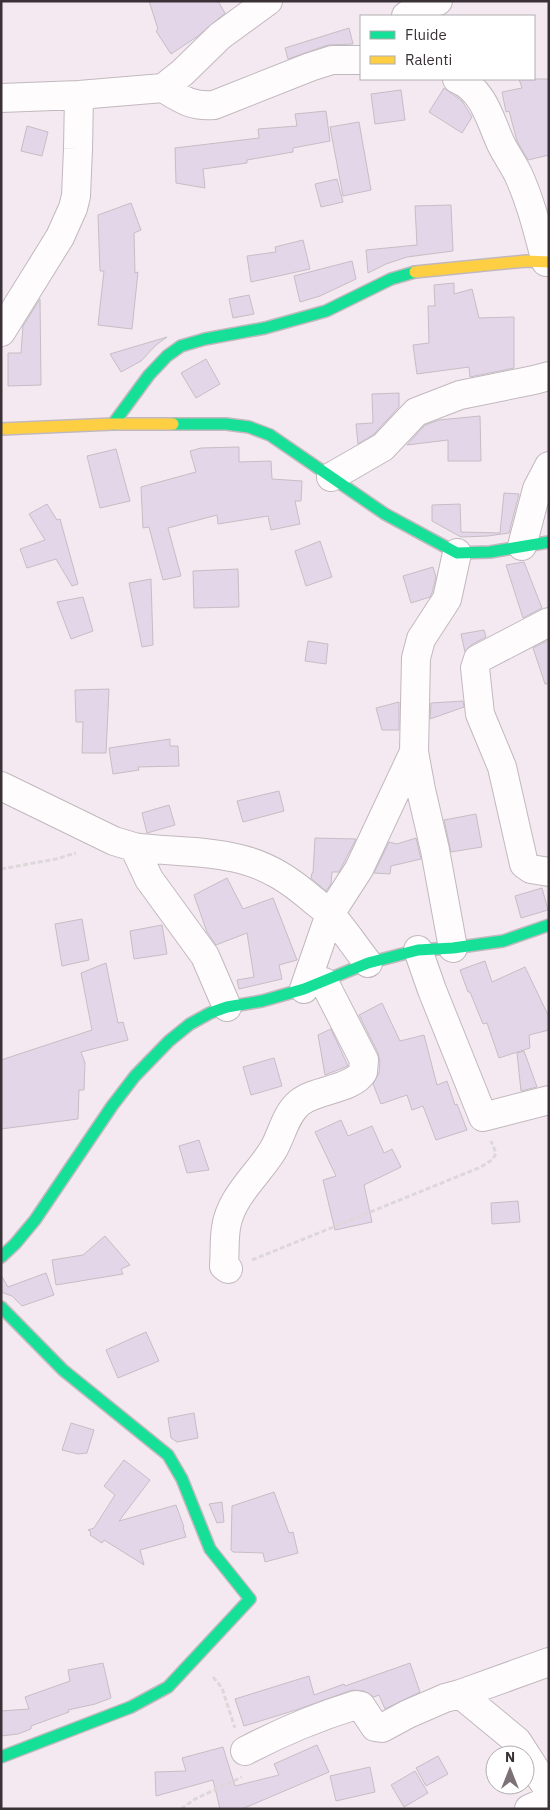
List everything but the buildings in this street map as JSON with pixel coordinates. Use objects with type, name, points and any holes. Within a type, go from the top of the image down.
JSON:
[{"type":"street","points":[[1,98],[79,95],[163,88],[182,73],[220,36],[268,1]]},
{"type":"street","points":[[407,15],[417,8],[438,1]]},
{"type":"street","points":[[163,88],[188,103],[202,106],[214,105],[332,60],[360,60]]},
{"type":"street","points":[[113,424],[149,375],[167,356],[181,346],[206,339],[265,328],[326,311],[391,278],[412,272],[526,261],[548,262],[518,174],[501,145],[488,112],[478,94],[458,80]]},
{"type":"street","points":[[1,332],[60,237],[73,208],[76,196],[79,95]]},
{"type":"street","points":[[330,477],[383,447],[416,412],[460,395],[549,376]]},
{"type":"street","points":[[1,429],[113,424],[226,424],[249,427],[270,435],[386,514],[457,553],[490,552],[541,544],[537,489],[549,466]]},
{"type":"street","points":[[453,948],[414,752],[416,658],[420,639],[447,599],[457,553]]},
{"type":"street","points":[[549,622],[478,659],[475,668],[480,714],[502,767],[524,864],[531,869],[549,872]]},
{"type":"street","points":[[228,1269],[224,1266],[226,1227],[232,1208],[273,1150],[290,1114],[300,1103],[312,1096],[355,1080],[364,1072],[364,1060],[314,985],[330,914],[359,869],[414,752]]},
{"type":"street","points":[[1,786],[124,844],[216,855],[268,868],[289,880],[330,914],[368,963]]},
{"type":"street","points":[[124,844],[205,956],[228,1007]]},
{"type":"street","points":[[1,1257],[15,1244],[35,1220],[112,1106],[135,1076],[169,1041],[190,1024],[210,1013],[228,1007],[262,1001],[314,985],[368,963],[418,950],[453,948],[503,941],[549,925]]},
{"type":"street","points":[[418,950],[483,1117],[549,1100]]},
{"type":"street","points":[[1,1307],[63,1370],[168,1455],[182,1478],[210,1549],[250,1599],[196,1658],[168,1686],[154,1696],[131,1707],[1,1757]]},
{"type":"street","points":[[244,1751],[289,1728],[356,1705],[361,1706],[375,1727],[382,1728],[445,1698],[549,1662]]},
{"type":"street","points":[[460,1694],[517,1741],[549,1792]]},
{"type":"street","points":[[529,1809],[549,1800]]},
{"type":"path","points":[[1,869],[124,844]]},
{"type":"path","points":[[228,1269],[481,1167],[494,1159],[496,1153],[483,1117]]},
{"type":"traffic: fast","points":[[113,424],[149,375],[167,356],[181,346],[205,339],[265,328],[326,311],[391,279],[415,272]]},
{"type":"traffic: fast","points":[[173,424],[226,424],[249,427],[270,435],[385,514],[457,553],[490,552],[549,542]]},
{"type":"traffic: fast","points":[[1,1257],[15,1244],[35,1220],[112,1106],[135,1076],[169,1041],[190,1024],[210,1013],[227,1007],[262,1001],[304,989],[368,963],[418,950],[453,948],[503,941],[549,925]]},
{"type":"traffic: fast","points":[[1,1307],[63,1370],[168,1455],[182,1479],[210,1549],[250,1599],[168,1687],[131,1707],[1,1757]]},
{"type":"traffic: slow","points":[[415,272],[526,261],[549,262]]},
{"type":"traffic: slow","points":[[1,429],[113,424],[173,424]]}]
